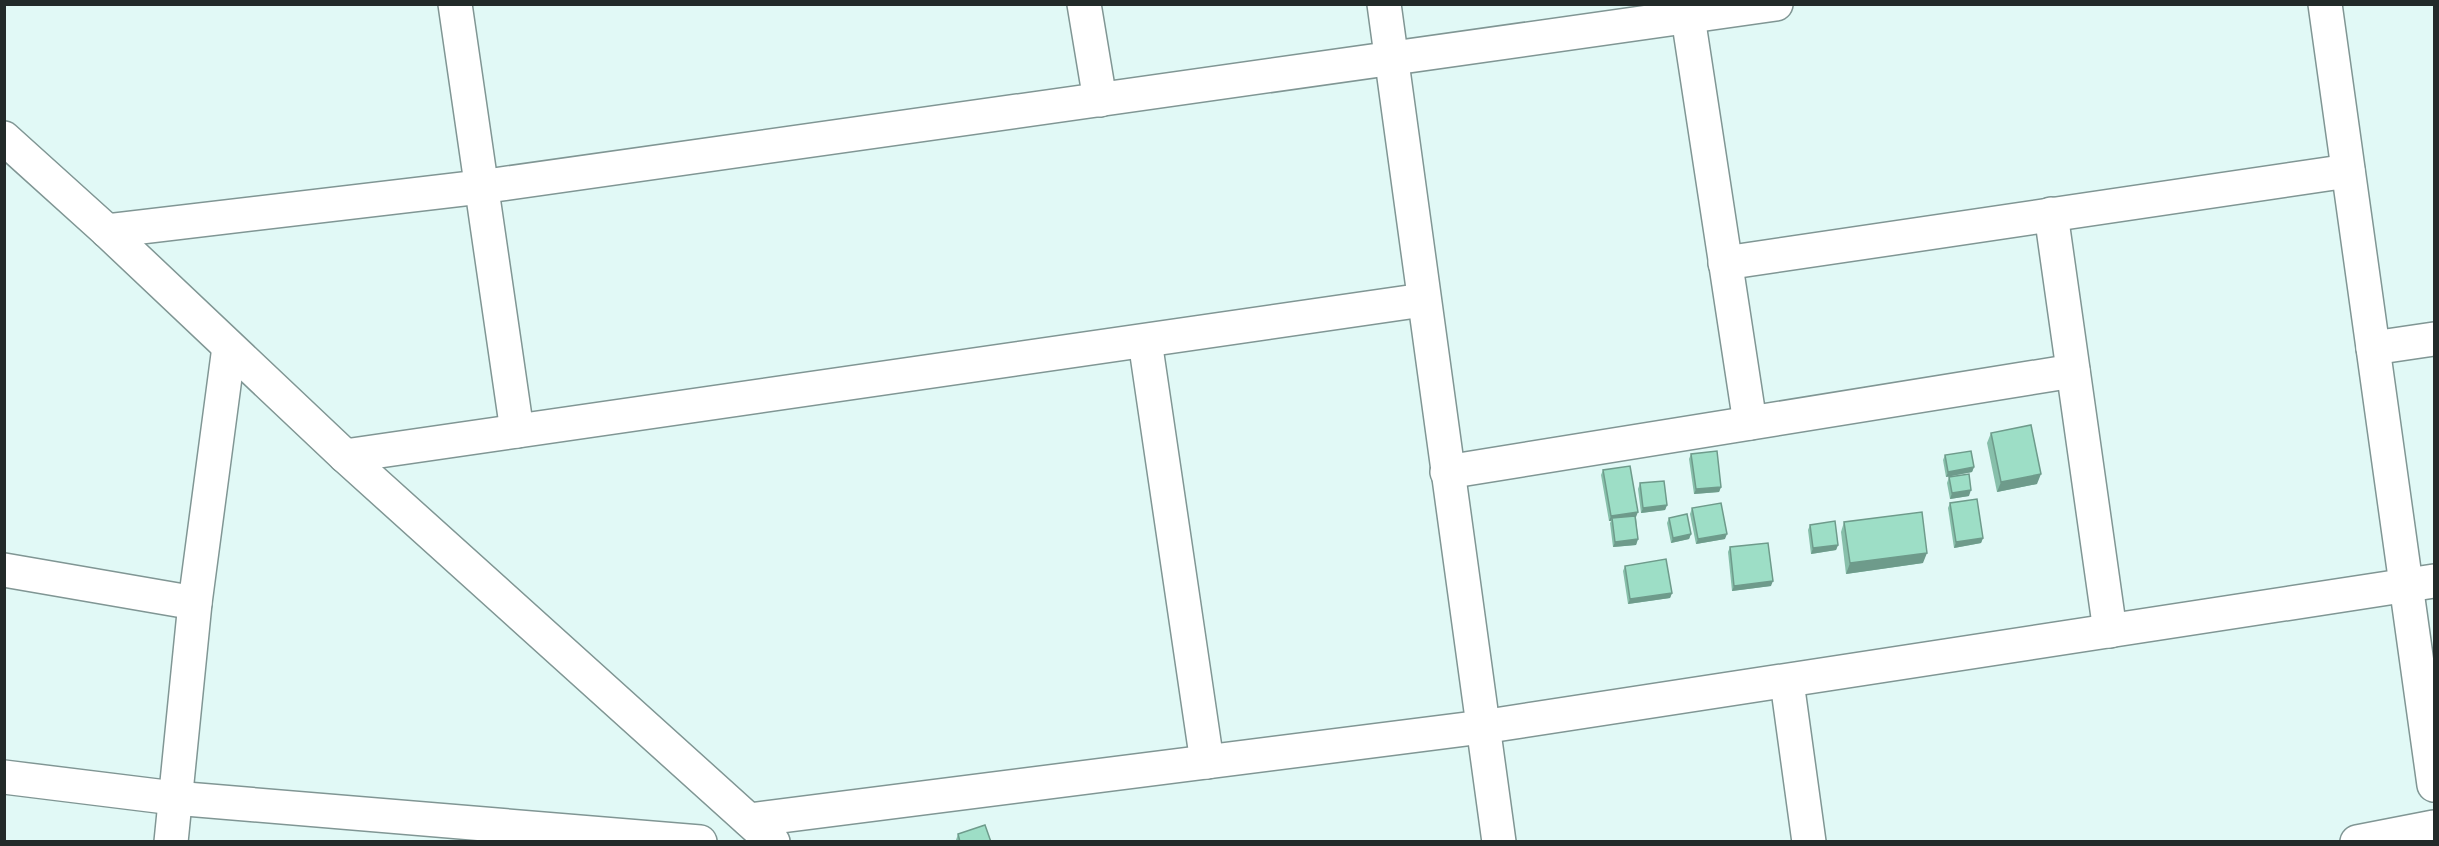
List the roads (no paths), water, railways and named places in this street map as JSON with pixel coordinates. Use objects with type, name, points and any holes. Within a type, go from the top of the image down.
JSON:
[{"type":"street","points":[[455,4],[517,432]]},
{"type":"street","points":[[1084,4],[1100,100]]},
{"type":"street","points":[[1384,4],[1499,842]]},
{"type":"street","points":[[107,231],[480,188],[1776,4]]},
{"type":"street","points":[[2325,4],[2373,348],[2421,583],[2434,785]]},
{"type":"street","points":[[1689,17],[1750,423]]},
{"type":"street","points":[[4,138],[107,231],[345,456],[761,831],[1207,762],[1482,727],[1787,682],[2421,583]]},
{"type":"street","points":[[1725,263],[2348,171]]},
{"type":"street","points":[[2051,214],[2110,631]]},
{"type":"street","points":[[345,456],[1424,300]]},
{"type":"street","points":[[2373,348],[2434,339]]},
{"type":"street","points":[[1144,340],[1207,762]]},
{"type":"street","points":[[171,842],[195,603],[229,347]]},
{"type":"street","points":[[1447,472],[2073,371]]},
{"type":"street","points":[[4,570],[195,603]]},
{"type":"street","points":[[1787,682],[1809,842]]},
{"type":"street","points":[[4,777],[478,832],[700,842]]},
{"type":"street","points":[[2357,842],[2434,827]]}]
